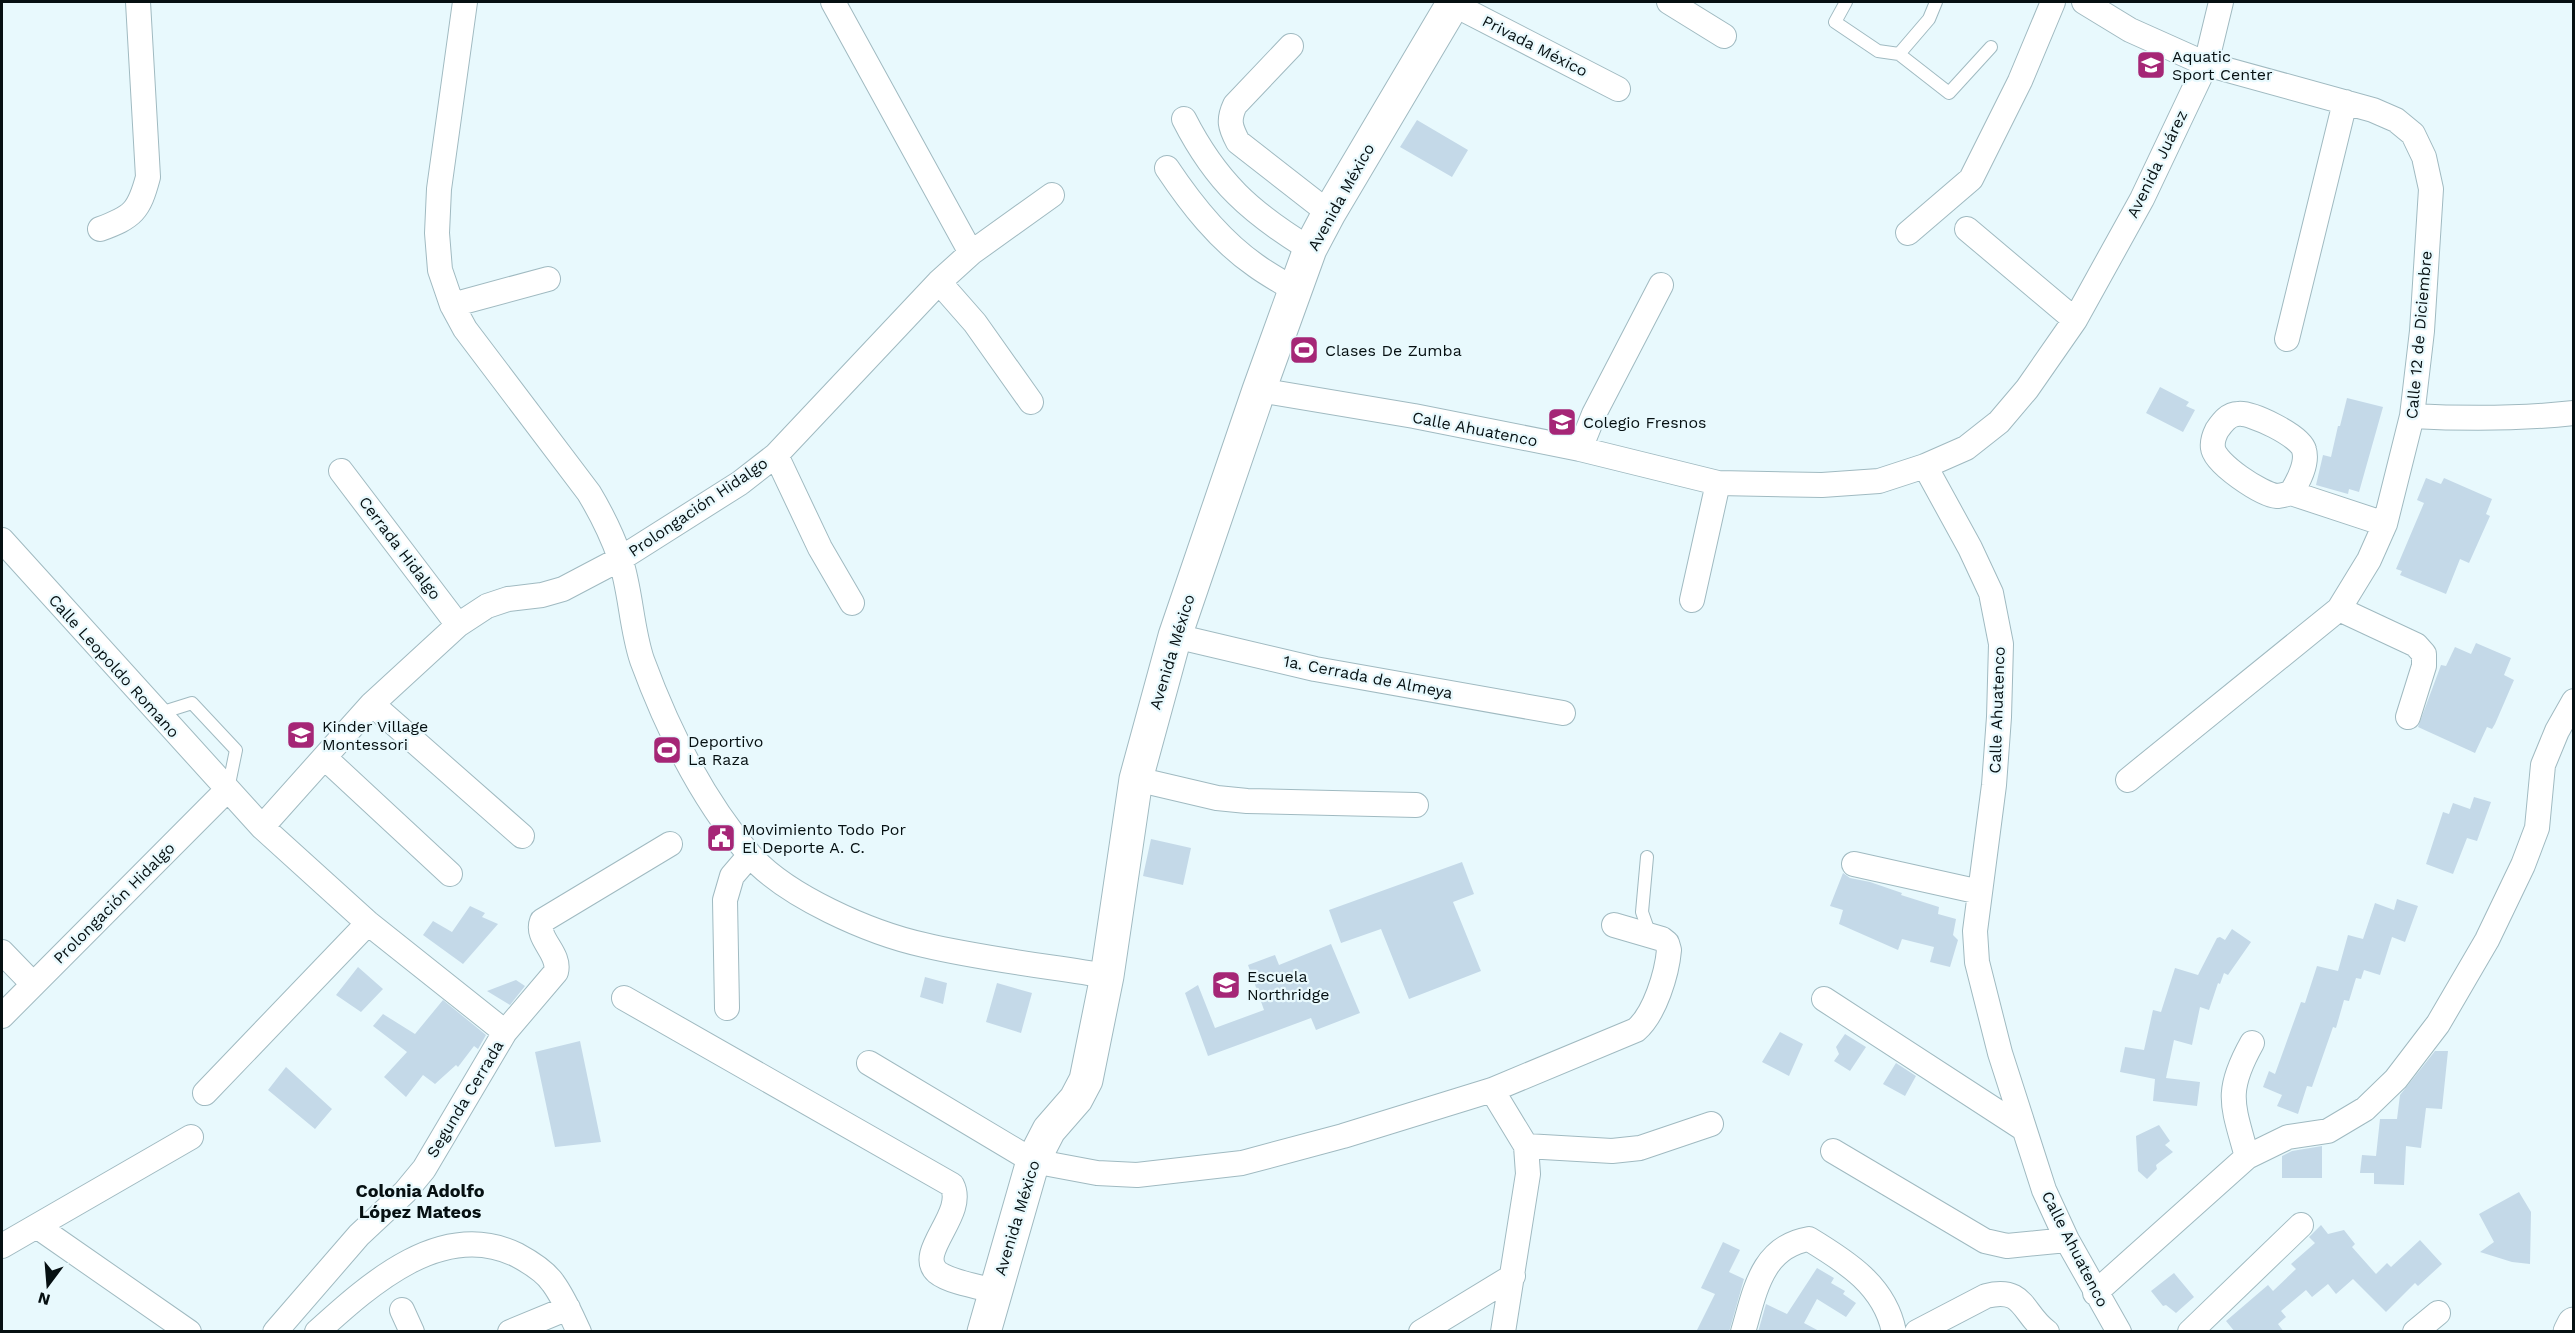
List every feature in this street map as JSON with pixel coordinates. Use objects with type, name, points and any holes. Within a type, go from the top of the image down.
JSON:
[{"type":"main road","name":"Avenida México","points":[[984,1332],[1033,1161],[1049,1130],[1076,1099],[1086,1080],[1107,976],[1136,779],[1174,636],[1259,390],[1310,249],[1454,3]]},
{"type":"main road","points":[[2570,1332],[2574,1324]]},
{"type":"street","points":[[100,229],[125,220],[142,201],[148,177],[138,2]]},
{"type":"street","points":[[465,2],[439,189],[437,233],[440,270],[452,305],[465,329],[589,493],[603,517],[621,559],[641,658],[667,721],[711,801],[750,855],[783,884],[874,930],[924,945],[1107,976]]},
{"type":"street","points":[[833,2],[970,253]]},
{"type":"street","points":[[1669,2],[1724,36]]},
{"type":"street","points":[[1908,234],[1971,178],[2020,81],[2053,2]]},
{"type":"street","name":"Calle 12 de Diciembre","points":[[2085,2],[2130,30],[2206,64],[2373,110],[2396,120],[2413,134],[2424,157],[2431,189],[2422,331],[2412,416],[2385,524],[2369,560],[2339,609],[2128,780]]},
{"type":"street","name":"Avenida Juárez","points":[[1925,465],[1966,448],[2000,422],[2075,320],[2142,199],[2206,64],[2221,2]]},
{"type":"street","name":"Privada México","points":[[1454,3],[1618,89]]},
{"type":"street","points":[[1291,46],[1235,105],[1229,117],[1231,128],[1238,142],[1329,213]]},
{"type":"street","points":[[2287,339],[2345,102]]},
{"type":"street","points":[[1184,119],[1200,150],[1226,183],[1254,212],[1310,249]]},
{"type":"street","points":[[1167,168],[1185,195],[1232,246],[1254,265],[1295,290]]},
{"type":"street","name":"Prolongación Hidalgo","points":[[262,827],[372,704],[458,625],[487,606],[508,598],[542,595],[563,589],[621,559],[740,483],[776,455],[939,282],[970,253],[1052,195]]},
{"type":"street","points":[[1967,229],[2075,320]]},
{"type":"street","points":[[452,305],[548,279]]},
{"type":"street","points":[[939,282],[975,323],[1031,402]]},
{"type":"street","points":[[1580,449],[1594,414],[1660,285]]},
{"type":"street","name":"Calle Ahuatenco","points":[[1259,390],[1414,416],[1580,449],[1718,483],[1822,485],[1880,481],[1925,465],[1970,548],[1990,593],[2001,644],[1994,784],[1975,931],[1977,962],[2000,1053],[2044,1190],[2067,1240],[2119,1332]]},
{"type":"street","points":[[2412,416],[2473,420],[2522,418],[2574,412]]},
{"type":"street","points":[[776,455],[820,548],[852,603]]},
{"type":"street","name":"Cerrada Hidalgo","points":[[341,471],[458,625]]},
{"type":"street","points":[[1692,600],[1718,483]]},
{"type":"street","points":[[2291,493],[2385,524]]},
{"type":"street","name":"Calle Leopoldo Romano","points":[[2,540],[227,790]]},
{"type":"street","points":[[2339,609],[2416,645],[2424,654],[2424,666],[2408,717]]},
{"type":"street","name":"1a. Cerrada de Almeya","points":[[1174,636],[1326,671],[1563,713]]},
{"type":"street","points":[[2095,1293],[2247,1157],[2288,1137],[2328,1131],[2365,1109],[2396,1079],[2438,1024],[2487,940],[2523,865],[2537,828],[2543,765],[2557,731],[2574,701]]},
{"type":"street","points":[[372,704],[522,836]]},
{"type":"street","points":[[325,758],[450,874]]},
{"type":"street","points":[[1136,779],[1217,798],[1237,800],[1416,805]]},
{"type":"street","name":"Prolongación Hidalgo","points":[[2,1016],[227,790]]},
{"type":"street","name":"Segunda Cerrada","points":[[227,790],[262,827],[368,922],[505,1032],[424,1169],[405,1192],[359,1234],[275,1332]]},
{"type":"street","points":[[505,1032],[556,972],[556,959],[540,930],[542,921],[670,843]]},
{"type":"street","points":[[727,1008],[725,900],[732,876],[750,855]]},
{"type":"street","points":[[1854,864],[1980,892]]},
{"type":"street","points":[[205,1092],[368,922]]},
{"type":"street","points":[[869,1063],[1033,1161],[1097,1173],[1137,1175],[1242,1163],[1343,1136],[1492,1089],[1636,1029],[1644,1023],[1653,1007],[1669,950],[1667,943],[1662,939],[1614,925]]},
{"type":"street","points":[[2,952],[33,984]]},
{"type":"street","points":[[624,998],[952,1185],[957,1198],[933,1250],[931,1263],[937,1271],[948,1277],[996,1291]]},
{"type":"street","points":[[1824,999],[2024,1128]]},
{"type":"street","points":[[2247,1157],[2232,1101],[2235,1079],[2252,1043]]},
{"type":"street","points":[[1492,1089],[1526,1146],[1528,1174],[1503,1332]]},
{"type":"street","points":[[1526,1146],[1621,1150],[1640,1148],[1711,1124]]},
{"type":"street","points":[[2,1246],[191,1137]]},
{"type":"street","points":[[1833,1152],[1985,1241],[2007,1246],[2067,1240]]},
{"type":"street","points":[[2190,1332],[2301,1225]]},
{"type":"street","points":[[38,1227],[189,1332]]},
{"type":"street","points":[[1743,1332],[1757,1284],[1771,1258],[1786,1246],[1809,1239],[1859,1272],[1882,1298],[1891,1317],[1894,1332]]},
{"type":"street","points":[[316,1332],[368,1286],[395,1268],[451,1247],[477,1244],[506,1250],[531,1262],[552,1281],[579,1332]]},
{"type":"street","points":[[1421,1332],[1513,1276]]},
{"type":"street","points":[[1917,1332],[1986,1296],[2007,1293],[2018,1299],[2047,1332]]},
{"type":"street","points":[[510,1332],[568,1308]]},
{"type":"street","points":[[402,1310],[412,1332]]},
{"type":"street","points":[[2415,1332],[2438,1313]]},
{"type":"lane","points":[[1846,2],[1834,22],[1878,51],[1899,54],[1949,93],[1991,47]]},
{"type":"lane","points":[[1899,54],[1929,19],[1936,2]]},
{"type":"lane","points":[[157,714],[192,703],[236,750],[227,790]]},
{"type":"lane","points":[[1647,856],[1642,912],[1650,936]]},
{"type":"building","points":[[1417,120],[1468,150],[1452,177],[1400,147]]},
{"type":"building","points":[[2160,387],[2189,402],[2186,406],[2195,410],[2183,432],[2146,413]]},
{"type":"building","points":[[2347,398],[2383,407],[2359,492],[2349,489],[2348,494],[2316,485],[2323,455],[2331,457]]},
{"type":"building","points":[[2426,478],[2441,484],[2444,478],[2492,499],[2486,514],[2490,516],[2469,563],[2460,559],[2446,594],[2400,575],[2402,571],[2396,569],[2424,503],[2417,500]]},
{"type":"building","points":[[2476,643],[2511,658],[2504,675],[2514,680],[2495,724],[2492,729],[2487,727],[2475,753],[2418,727],[2441,665],[2446,666],[2455,647],[2471,654]]},
{"type":"building","points":[[2474,797],[2491,802],[2477,841],[2467,838],[2453,874],[2426,864],[2443,812],[2449,814],[2453,803],[2470,809]]},
{"type":"building","points":[[1151,839],[1191,848],[1183,885],[1143,876]]},
{"type":"building","points":[[1462,862],[1474,894],[1453,902],[1481,971],[1409,999],[1381,929],[1341,943],[1329,910]]},
{"type":"building","points":[[1843,873],[1850,878],[1870,882],[1939,907],[1938,914],[1956,919],[1953,935],[1958,940],[1950,967],[1930,962],[1934,947],[1902,939],[1898,950],[1839,924],[1843,910],[1830,906]]},
{"type":"building","points":[[2397,899],[2418,906],[2405,942],[2392,937],[2380,975],[2364,970],[2361,979],[2356,978],[2349,1001],[2344,1000],[2336,1028],[2333,1027],[2312,1087],[2307,1086],[2298,1114],[2277,1106],[2282,1095],[2263,1087],[2269,1071],[2275,1074],[2301,1002],[2305,1003],[2317,966],[2338,971],[2348,935],[2363,939],[2375,903],[2394,910]]},
{"type":"building","points":[[470,906],[485,913],[482,917],[498,924],[463,964],[423,935],[433,921],[452,932]]},
{"type":"building","points":[[2232,929],[2251,942],[2228,975],[2224,973],[2220,984],[2218,983],[2209,1010],[2200,1007],[2192,1045],[2174,1040],[2166,1078],[2200,1082],[2197,1106],[2153,1101],[2155,1079],[2120,1072],[2125,1047],[2144,1050],[2153,1010],[2161,1012],[2175,968],[2198,975],[2217,938],[2225,940]]},
{"type":"building","points":[[1331,944],[1360,1013],[1316,1030],[1311,1018],[1208,1056],[1185,993],[1198,985],[1215,1028],[1264,1010],[1248,965],[1275,955],[1279,965]]},
{"type":"building","points":[[358,967],[383,989],[361,1012],[336,995]]},
{"type":"building","points":[[925,977],[947,983],[943,1004],[920,997]]},
{"type":"building","points":[[516,980],[525,986],[510,1005],[487,991]]},
{"type":"building","points":[[997,983],[1032,993],[1021,1033],[986,1022]]},
{"type":"building","points":[[443,1000],[486,1035],[478,1049],[474,1046],[458,1067],[456,1065],[435,1084],[423,1075],[406,1097],[384,1077],[407,1052],[373,1026],[383,1014],[415,1034]]},
{"type":"building","points":[[1780,1032],[1803,1044],[1789,1076],[1762,1062]]},
{"type":"building","points":[[1845,1034],[1866,1047],[1850,1071],[1834,1061],[1839,1054],[1836,1047]]},
{"type":"building","points":[[580,1041],[601,1142],[555,1147],[535,1052]]},
{"type":"building","points":[[2435,1051],[2448,1051],[2442,1109],[2426,1108],[2421,1148],[2406,1146],[2404,1185],[2374,1184],[2374,1173],[2360,1173],[2362,1155],[2376,1156],[2380,1119],[2397,1119],[2400,1095]]},
{"type":"building","points":[[1896,1063],[1916,1076],[1905,1096],[1883,1084]]},
{"type":"building","points":[[286,1067],[332,1109],[315,1129],[268,1090]]},
{"type":"building","points":[[2159,1125],[2170,1141],[2165,1145],[2173,1152],[2156,1165],[2157,1169],[2147,1179],[2138,1171],[2136,1136]]},
{"type":"building","points":[[2322,1146],[2322,1178],[2282,1178],[2282,1156],[2292,1151]]},
{"type":"building","points":[[2519,1192],[2531,1212],[2530,1264],[2512,1262],[2480,1252],[2494,1242],[2479,1214]]},
{"type":"building","points":[[2321,1225],[2328,1234],[2344,1230],[2355,1244],[2352,1247],[2376,1274],[2387,1263],[2391,1267],[2420,1240],[2442,1264],[2418,1286],[2415,1283],[2386,1312],[2353,1279],[2336,1294],[2328,1284],[2312,1297],[2306,1290],[2281,1311],[2286,1317],[2278,1324],[2284,1332],[2235,1332],[2226,1321],[2268,1285],[2273,1291],[2296,1269],[2291,1264],[2315,1243],[2309,1237]]},
{"type":"building","points":[[1723,1242],[1740,1250],[1729,1272],[1744,1279],[1729,1332],[1696,1332],[1715,1294],[1701,1288]]},
{"type":"building","points":[[1817,1268],[1834,1278],[1831,1283],[1845,1291],[1843,1294],[1856,1303],[1846,1317],[1817,1299],[1804,1323],[1821,1332],[1758,1332],[1766,1304],[1787,1314]]},
{"type":"building","points":[[2174,1273],[2194,1297],[2176,1313],[2166,1305],[2163,1306],[2151,1291]]},
{"type":"place","name":"Aquatic Sport Center","points":[[2151,65]]},
{"type":"place","name":"Clases De Zumba","points":[[1304,350]]},
{"type":"place","name":"Colegio Fresnos","points":[[1562,422]]},
{"type":"place","name":"Kinder Village Montessori","points":[[301,735]]},
{"type":"place","name":"Deportivo La Raza","points":[[667,750]]},
{"type":"place","name":"Movimiento Todo Por El Deporte A. C.","points":[[721,838]]},
{"type":"place","name":"Escuela Northridge","points":[[1226,985]]},
{"type":"district","name":"Colonia Adolfo López Mateos","points":[[420,1200]]}]
